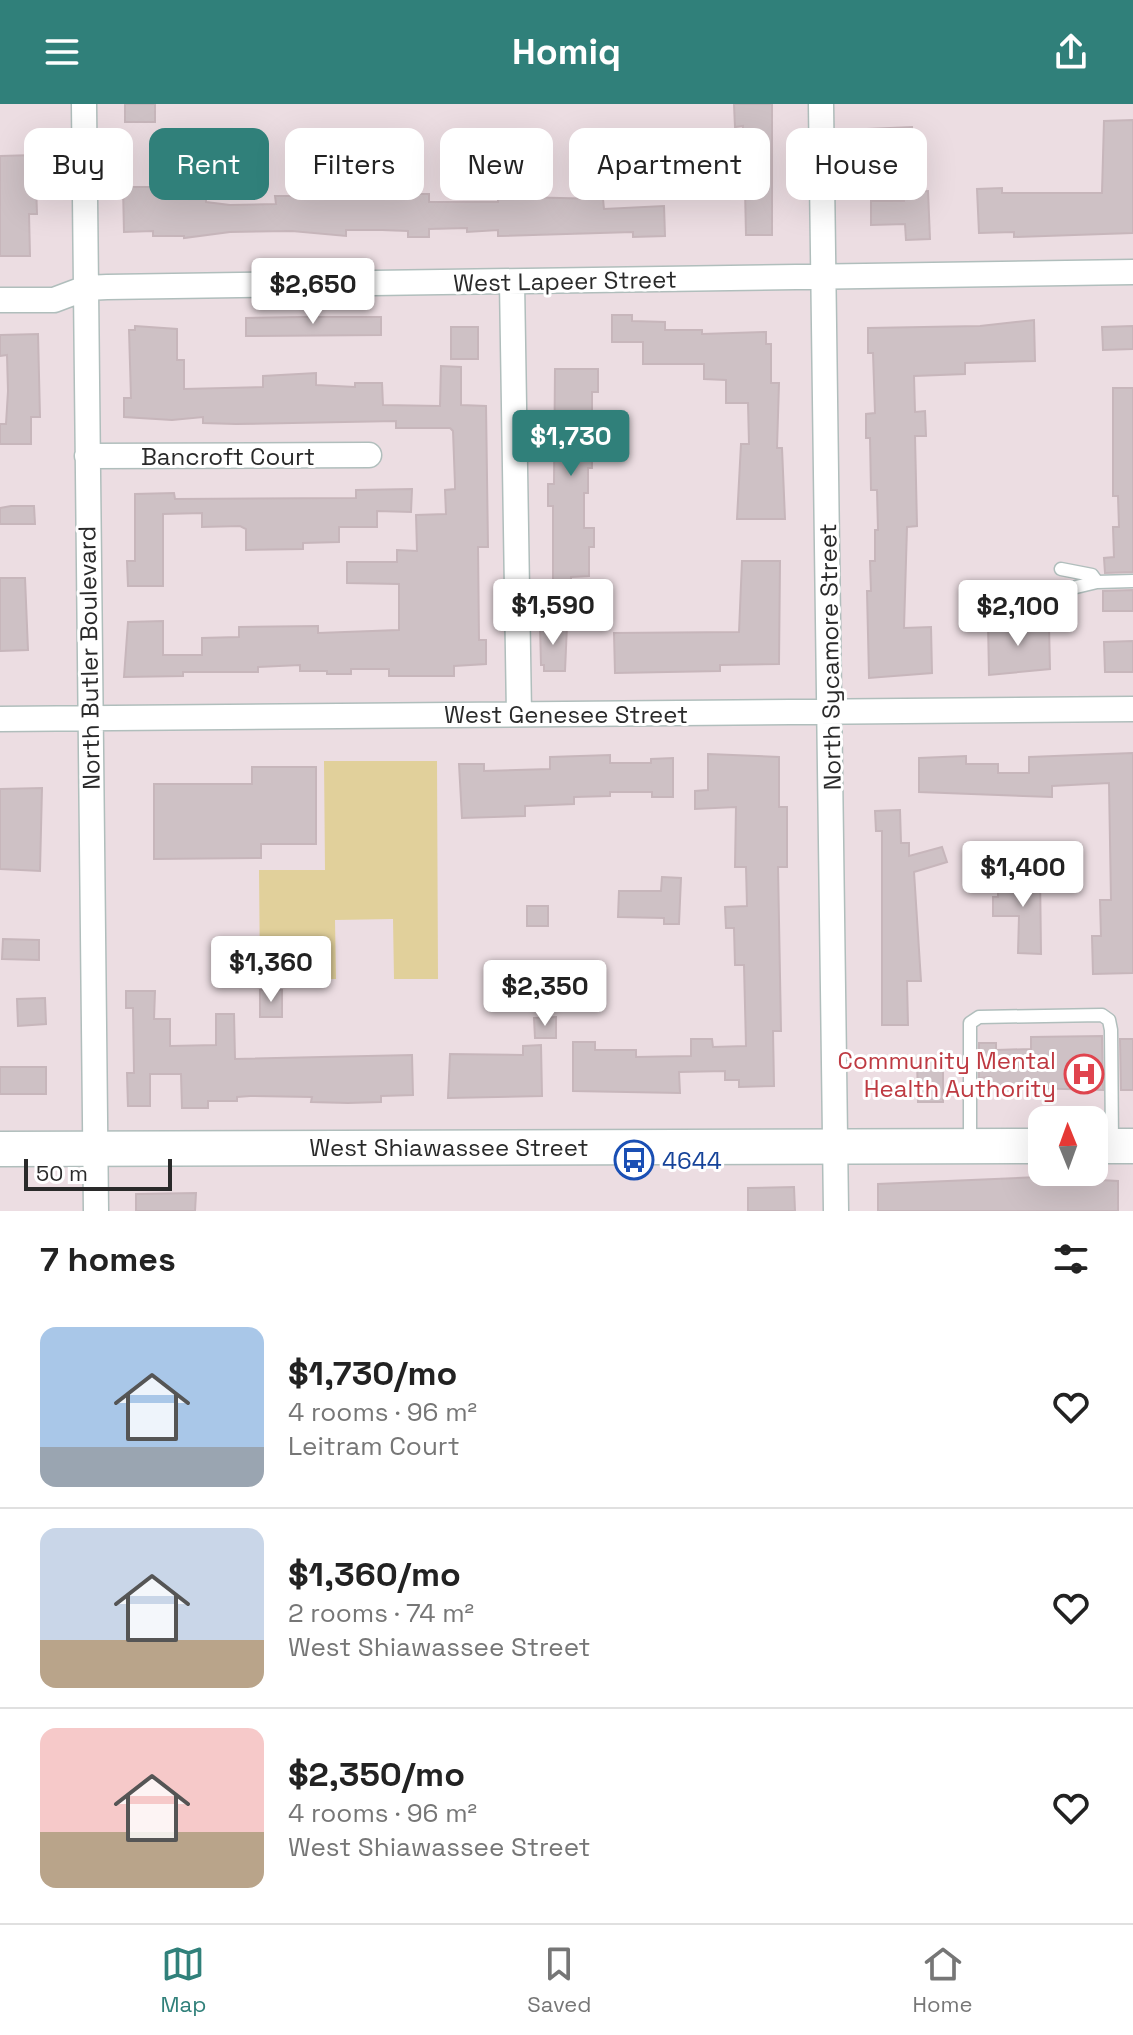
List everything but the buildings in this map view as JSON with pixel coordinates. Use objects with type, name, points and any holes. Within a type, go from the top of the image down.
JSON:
[{"type":"street","name":"North Butler Boulevard","points":[[84,104],[96,1211]]},
{"type":"street","name":"North Sycamore Street","points":[[821,104],[836,1211]]},
{"type":"street","name":"West Lapeer Street","points":[[0,300],[54,300],[86,288],[1133,272]]},
{"type":"street","points":[[512,282],[519,714]]},
{"type":"street","name":"Bancroft Court","points":[[87,456],[369,455]]},
{"type":"street","name":"West Genesee Street","points":[[0,719],[1133,709]]},
{"type":"street","name":"West Shiawassee Street","points":[[0,1149],[1028,1146]]},
{"type":"lane","points":[[1061,569],[1073,568],[1092,575],[1097,582]]},
{"type":"lane","points":[[1072,588],[1097,582],[1133,581]]},
{"type":"lane","points":[[970,1146],[970,1023],[979,1017],[1102,1015],[1109,1020],[1111,1030],[1113,1146]]},
{"type":"shaded area","points":[[324,761],[437,761],[438,979],[394,979],[393,919],[335,920],[336,979],[260,980],[259,870],[325,870]]},
{"type":"place","name":"Community Mental Health Authority","points":[[1084,1074]]},
{"type":"place","name":"4644","points":[[634,1160]]}]
